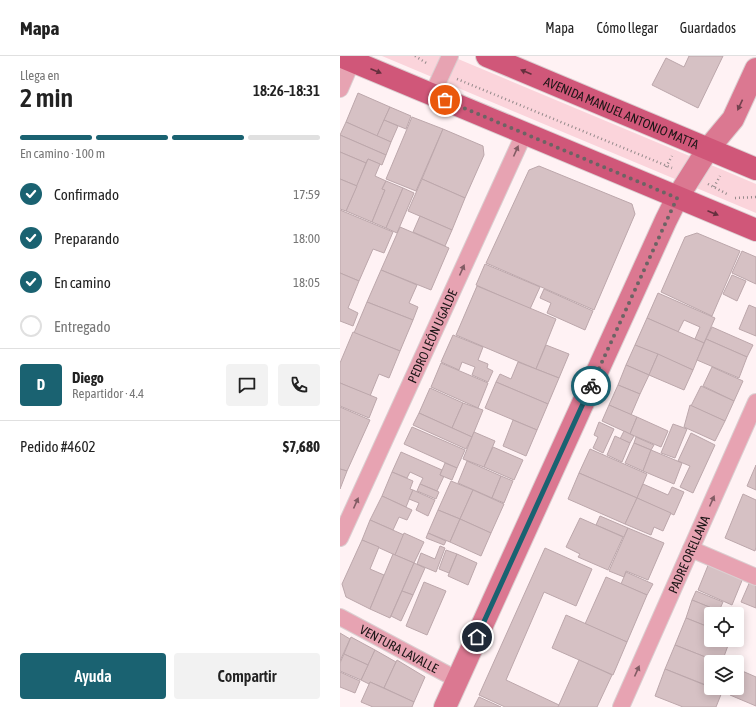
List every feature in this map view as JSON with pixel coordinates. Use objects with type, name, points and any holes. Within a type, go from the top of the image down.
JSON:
[{"type":"main road","name":"AVENIDA MANUEL ANTONIO MATTA","points":[[487,56],[756,169]]},
{"type":"main road","points":[[346,58],[524,134],[756,230]]},
{"type":"street","points":[[432,95],[450,56]]},
{"type":"street","points":[[340,89],[346,58]]},
{"type":"street","points":[[446,707],[677,198],[708,149],[733,119],[756,69]]},
{"type":"street","name":"PEDRO LEÓN UGALDE","points":[[340,538],[524,134]]},
{"type":"street","name":"PADRE ORELLANA","points":[[621,707],[756,402]]},
{"type":"street","points":[[691,549],[756,577]]},
{"type":"street","name":"VENTURA LAVALLE","points":[[340,618],[458,680]]},
{"type":"path","points":[[415,56],[442,73],[691,176],[736,199],[756,197]]},
{"type":"path","points":[[653,188],[684,138]]},
{"type":"path","points":[[714,187],[729,158]]},
{"type":"shaded area","points":[[382,56],[451,56],[723,170],[756,184],[756,213]]},
{"type":"building","points":[[689,56],[723,56],[698,108],[652,85],[666,58],[684,67]]},
{"type":"building","points":[[358,93],[390,107],[377,136],[346,122]]},
{"type":"building","points":[[390,107],[411,116],[406,129],[384,120]]},
{"type":"building","points":[[412,117],[443,129],[416,191],[386,179]]},
{"type":"building","points":[[384,120],[398,126],[391,142],[377,136]]},
{"type":"building","points":[[346,122],[391,142],[386,155],[340,135]]},
{"type":"building","points":[[443,129],[483,146],[484,155],[465,198],[422,179]]},
{"type":"building","points":[[340,135],[386,155],[382,165],[368,159],[366,163],[340,152]]},
{"type":"building","points":[[340,152],[366,163],[357,186],[340,179]]},
{"type":"building","points":[[368,159],[380,164],[375,176],[386,181],[382,189],[385,190],[372,222],[346,211]]},
{"type":"building","points":[[539,166],[632,204],[635,214],[594,310],[486,263],[529,170]]},
{"type":"building","points":[[340,179],[357,186],[346,211],[340,209]]},
{"type":"building","points":[[422,179],[465,198],[452,230],[408,211]]},
{"type":"building","points":[[386,181],[403,188],[386,228],[372,222],[385,190],[382,189]]},
{"type":"building","points":[[403,188],[414,193],[397,233],[386,228]]},
{"type":"building","points":[[340,210],[393,232],[384,253],[373,249],[359,281],[340,273]]},
{"type":"building","points":[[420,216],[452,230],[445,246],[413,232]]},
{"type":"building","points":[[400,227],[449,248],[431,290],[381,270]]},
{"type":"building","points":[[697,233],[740,251],[712,316],[661,292],[685,237]]},
{"type":"building","points":[[742,251],[756,257],[756,284],[732,273]]},
{"type":"building","points":[[485,264],[540,287],[530,309],[476,285]]},
{"type":"building","points":[[381,270],[417,285],[409,303],[418,307],[413,320],[367,302]]},
{"type":"building","points":[[340,273],[359,281],[348,308],[358,313],[353,326],[340,321]]},
{"type":"building","points":[[732,275],[746,281],[737,301],[723,294]]},
{"type":"building","points":[[477,286],[556,319],[536,369],[456,335]]},
{"type":"building","points":[[544,289],[593,311],[585,330],[547,313],[551,303],[540,298]]},
{"type":"building","points":[[658,293],[715,318],[704,343],[695,339],[700,327],[684,320],[678,332],[647,318]]},
{"type":"building","points":[[367,302],[413,320],[400,351],[354,333]]},
{"type":"building","points":[[749,305],[756,308],[756,336],[739,329]]},
{"type":"building","points":[[647,318],[704,343],[693,370],[635,345]]},
{"type":"building","points":[[712,327],[753,345],[747,357],[706,339]]},
{"type":"building","points":[[353,332],[400,351],[389,378],[379,374],[370,396],[340,383],[340,363]]},
{"type":"building","points":[[453,335],[483,347],[478,360],[488,364],[487,368],[493,371],[488,382],[472,375],[475,367],[462,362],[459,370],[441,362]]},
{"type":"building","points":[[706,339],[747,357],[739,378],[697,360]]},
{"type":"building","points":[[546,345],[569,354],[559,378],[536,369]]},
{"type":"building","points":[[635,345],[658,354],[649,375],[626,365]]},
{"type":"building","points":[[658,354],[693,370],[684,390],[649,375]]},
{"type":"building","points":[[518,362],[559,378],[548,404],[496,382],[500,374],[511,379]]},
{"type":"building","points":[[441,363],[488,383],[478,408],[431,387]]},
{"type":"building","points":[[626,365],[649,375],[640,394],[618,385]]},
{"type":"building","points":[[712,367],[743,381],[734,401],[703,386]]},
{"type":"building","points":[[496,382],[548,404],[537,430],[485,408]]},
{"type":"building","points":[[340,383],[377,398],[369,418],[340,406]]},
{"type":"building","points":[[618,385],[640,394],[631,415],[609,405]]},
{"type":"building","points":[[701,386],[734,401],[725,421],[691,406]]},
{"type":"building","points":[[430,388],[463,403],[452,428],[419,413]]},
{"type":"building","points":[[463,403],[483,410],[472,437],[452,428]]},
{"type":"building","points":[[609,405],[637,417],[630,434],[602,421]]},
{"type":"building","points":[[690,405],[725,421],[715,441],[684,427]]},
{"type":"building","points":[[340,407],[370,420],[347,471],[340,469]]},
{"type":"building","points":[[419,413],[472,437],[466,449],[413,425]]},
{"type":"building","points":[[637,417],[668,431],[661,447],[630,434]]},
{"type":"building","points":[[513,420],[537,430],[526,456],[503,446]]},
{"type":"building","points":[[599,422],[614,429],[603,453],[593,448],[598,437],[594,435]]},
{"type":"building","points":[[673,424],[687,429],[675,458],[661,453]]},
{"type":"building","points":[[412,427],[465,450],[457,468],[404,444]]},
{"type":"building","points":[[624,431],[634,436],[630,443],[620,439]]},
{"type":"building","points":[[474,432],[495,441],[484,467],[463,459]]},
{"type":"building","points":[[691,433],[715,445],[693,493],[680,487],[690,466],[678,461]]},
{"type":"building","points":[[615,436],[630,443],[622,462],[607,455]]},
{"type":"building","points":[[636,437],[654,445],[651,450],[634,443]]},
{"type":"building","points":[[634,443],[651,450],[643,471],[625,463]]},
{"type":"building","points":[[493,447],[523,460],[514,480],[484,467]]},
{"type":"building","points":[[590,449],[647,474],[637,498],[579,473]]},
{"type":"building","points":[[651,450],[682,463],[674,484],[643,471]]},
{"type":"building","points":[[401,452],[442,470],[440,475],[444,476],[437,491],[420,484],[423,478],[410,472],[407,478],[392,472]]},
{"type":"building","points":[[467,461],[501,476],[492,498],[458,483]]},
{"type":"building","points":[[445,463],[457,468],[452,480],[440,475]]},
{"type":"building","points":[[756,465],[756,490],[747,486]]},
{"type":"building","points":[[340,469],[347,471],[340,489]]},
{"type":"building","points":[[392,472],[413,481],[410,489],[413,490],[406,507],[382,496]]},
{"type":"building","points":[[579,473],[637,498],[625,524],[568,499]]},
{"type":"building","points":[[501,476],[513,481],[504,503],[492,498]]},
{"type":"building","points":[[451,481],[473,490],[460,519],[438,510]]},
{"type":"building","points":[[420,484],[439,492],[436,499],[417,491]]},
{"type":"building","points":[[643,484],[668,495],[672,487],[684,492],[674,515],[637,498]]},
{"type":"building","points":[[413,490],[435,500],[428,516],[416,510],[419,503],[409,499]]},
{"type":"building","points":[[473,490],[504,504],[491,533],[460,519]]},
{"type":"building","points":[[743,494],[756,500],[755,551],[725,538]]},
{"type":"building","points":[[382,496],[412,510],[407,520],[399,517],[393,530],[370,520]]},
{"type":"building","points":[[637,498],[671,513],[663,531],[654,527],[651,535],[625,524]]},
{"type":"building","points":[[438,510],[460,519],[450,542],[428,533]]},
{"type":"building","points":[[600,516],[628,528],[624,537],[596,525]]},
{"type":"building","points":[[580,518],[623,537],[608,570],[578,557],[580,554],[566,547]]},
{"type":"building","points":[[460,519],[491,533],[481,556],[450,542]]},
{"type":"building","points":[[370,520],[404,535],[395,555],[362,540]]},
{"type":"building","points":[[628,528],[664,543],[648,580],[626,571],[624,577],[609,571]]},
{"type":"building","points":[[404,533],[424,542],[414,563],[395,555]]},
{"type":"building","points":[[428,533],[446,541],[444,545],[426,538]]},
{"type":"building","points":[[362,540],[379,547],[370,569],[384,575],[370,609],[346,597],[342,584]]},
{"type":"building","points":[[440,546],[445,548],[436,572],[417,564],[421,553],[435,559]]},
{"type":"building","points":[[545,548],[592,569],[576,606],[544,592],[506,680],[559,705],[558,707],[505,707],[479,695]]},
{"type":"building","points":[[446,550],[457,554],[449,573],[439,569]]},
{"type":"building","points":[[393,554],[414,563],[390,618],[370,609]]},
{"type":"building","points":[[457,554],[477,563],[468,585],[448,576]]},
{"type":"building","points":[[414,563],[425,568],[413,595],[402,591]]},
{"type":"building","points":[[709,563],[743,578],[732,605],[698,590]]},
{"type":"building","points":[[626,572],[653,584],[647,595],[621,584]]},
{"type":"building","points":[[606,577],[647,595],[627,642],[585,624]]},
{"type":"building","points":[[751,579],[756,581],[756,608],[741,602]]},
{"type":"building","points":[[424,582],[446,591],[427,635],[406,626]]},
{"type":"building","points":[[402,591],[413,595],[401,621],[391,616]]},
{"type":"building","points":[[696,591],[723,602],[721,607],[709,607],[692,600]]},
{"type":"building","points":[[692,600],[709,607],[704,607],[704,625],[686,618]]},
{"type":"building","points":[[566,615],[627,642],[613,675],[552,648]]},
{"type":"building","points":[[686,618],[704,625],[704,647],[727,647],[725,655],[704,655],[704,656],[675,645]]},
{"type":"building","points":[[340,633],[350,639],[340,661]]},
{"type":"building","points":[[351,637],[375,650],[368,665],[344,654]]},
{"type":"building","points":[[675,645],[704,656],[704,684],[665,669]]},
{"type":"building","points":[[375,650],[396,662],[384,688],[361,680]]},
{"type":"building","points":[[344,654],[368,665],[361,680],[340,671],[340,663]]},
{"type":"building","points":[[397,660],[425,677],[414,702],[384,688]]},
{"type":"building","points":[[579,660],[612,675],[597,707],[558,707]]},
{"type":"building","points":[[665,669],[704,685],[704,695],[721,695],[716,707],[683,707],[655,696]]},
{"type":"building","points":[[340,672],[360,681],[355,693],[340,687]]},
{"type":"building","points":[[744,672],[756,677],[756,706],[730,695],[744,695]]},
{"type":"building","points":[[370,682],[414,702],[412,707],[373,707],[361,702]]},
{"type":"building","points":[[479,697],[501,707],[474,707]]},
{"type":"way so far","points":[[445,100],[677,198],[591,386]]},
{"type":"route","points":[[477,637],[591,386]]}]
